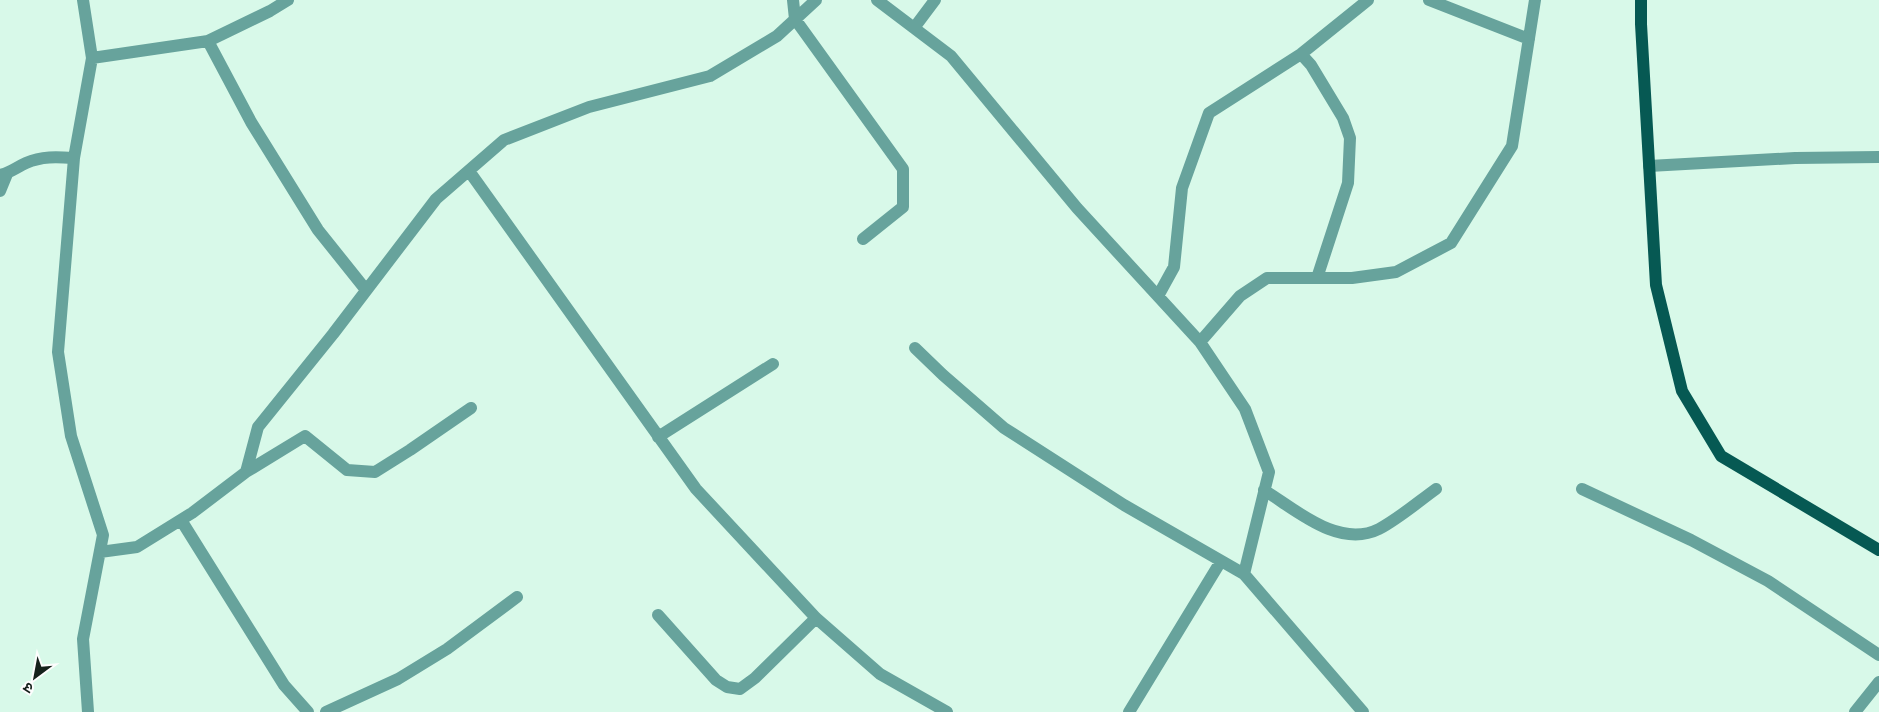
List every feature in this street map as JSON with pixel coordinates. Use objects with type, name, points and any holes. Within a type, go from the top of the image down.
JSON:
[{"type":"main road","points":[[1641,0],[1656,285],[1682,391],[1721,456],[1879,550]]},
{"type":"street","points":[[82,0],[92,58],[74,158],[58,352],[71,436],[103,535],[83,639],[88,712]]},
{"type":"street","points":[[92,58],[208,42],[288,0]]},
{"type":"street","points":[[793,0],[794,19],[903,169],[903,207],[863,239]]},
{"type":"street","points":[[246,472],[258,427],[436,199],[504,140],[589,107],[710,76],[777,36],[816,0]]},
{"type":"street","points":[[878,0],[951,56],[1076,208],[1200,342],[1245,409],[1268,472],[1244,574]]},
{"type":"street","points":[[914,28],[935,0]]},
{"type":"street","points":[[1158,296],[1174,267],[1182,188],[1209,113],[1301,54],[1368,0]]},
{"type":"street","points":[[1430,0],[1529,39]]},
{"type":"street","points":[[1200,342],[1240,296],[1267,278],[1352,278],[1396,272],[1451,244],[1512,146],[1535,0]]},
{"type":"street","points":[[208,42],[251,122],[318,230],[366,290]]},
{"type":"street","points":[[1301,54],[1311,65],[1343,118],[1350,138],[1348,183],[1317,278]]},
{"type":"street","points":[[0,191],[3,175],[26,163],[47,157],[74,158]]},
{"type":"street","points":[[1649,166],[1795,158],[1879,157]]},
{"type":"street","points":[[469,171],[696,489],[816,618],[880,674],[948,712]]},
{"type":"street","points":[[915,348],[1004,428],[1124,505],[1244,574],[1363,712]]},
{"type":"street","points":[[658,437],[773,364]]},
{"type":"street","points":[[100,552],[137,547],[181,520],[246,472],[305,436],[347,470],[374,472],[471,408]]},
{"type":"street","points":[[1264,490],[1322,527],[1337,533],[1352,534],[1378,529],[1436,489]]},
{"type":"street","points":[[1582,490],[1691,540],[1768,581],[1879,655]]},
{"type":"street","points":[[181,520],[284,686],[308,712]]},
{"type":"street","points":[[1129,712],[1221,561]]},
{"type":"street","points":[[326,712],[398,679],[447,649],[517,597]]},
{"type":"street","points":[[658,615],[716,680],[727,687],[740,689],[755,678],[816,618]]},
{"type":"street","points":[[1855,712],[1879,682]]}]
